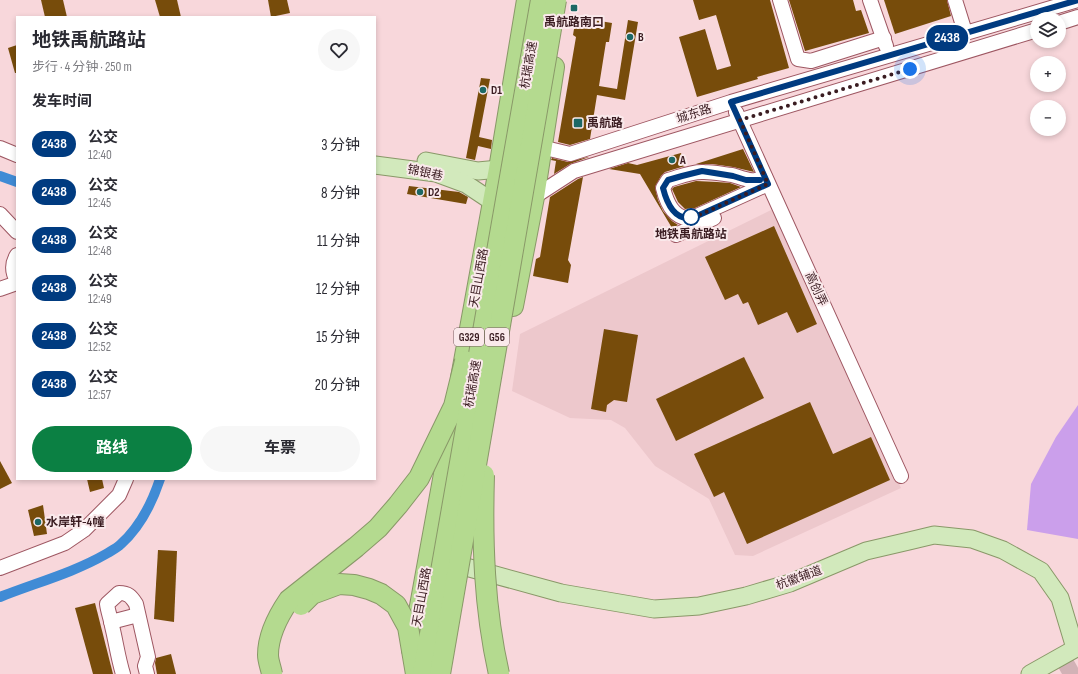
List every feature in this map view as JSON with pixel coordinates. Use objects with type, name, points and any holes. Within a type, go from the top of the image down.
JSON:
[{"type":"highway","name":"天目山西路","points":[[408,674],[499,204],[499,169],[527,0]]},
{"type":"highway","name":"杭瑞高速","points":[[423,674],[499,204],[541,0]]},
{"type":"highway","name":"杭瑞高速","points":[[440,674],[556,0]]},
{"type":"highway","points":[[449,674],[485,449],[534,197],[566,0]]},
{"type":"highway","points":[[272,674],[268,656],[270,638],[275,623],[289,600],[378,528],[398,505],[419,478],[454,406],[499,204]]},
{"type":"highway","points":[[486,401],[483,543],[486,602],[498,674]]},
{"type":"highway","points":[[284,674],[280,656],[282,641],[298,608],[312,594],[339,584],[354,585],[369,589],[381,594],[396,605],[408,627],[416,674]]},
{"type":"main road","name":"锦银巷","points":[[376,156],[397,157],[478,171],[499,169]]},
{"type":"main road","name":"锦银巷","points":[[376,165],[436,173],[466,184],[499,204]]},
{"type":"main road","name":"杭徽辅道","points":[[466,567],[561,593],[654,609],[699,606],[746,596],[790,583],[866,551],[915,539],[934,535],[972,539],[1003,550],[1041,571],[1060,598],[1076,648]]},
{"type":"main road","points":[[1030,674],[1076,648]]},
{"type":"street","points":[[780,0],[798,60],[811,61],[884,38]]},
{"type":"street","points":[[870,0],[895,73]]},
{"type":"street","points":[[955,0],[965,32]]},
{"type":"street","name":"城东路","points":[[541,147],[570,154],[731,102],[1078,0]]},
{"type":"street","points":[[1066,21],[1078,17]]},
{"type":"street","name":"城东路","points":[[499,204],[534,197],[574,171],[1030,32]]},
{"type":"street","name":"高创弄","points":[[731,102],[901,476]]},
{"type":"street","points":[[499,169],[541,147]]},
{"type":"street","points":[[0,148],[16,155]]},
{"type":"street","points":[[702,171],[733,176],[746,180],[760,180],[768,184],[697,216],[685,218],[675,213],[667,202],[663,188],[668,180],[702,171]]},
{"type":"street","points":[[676,235],[768,184]]},
{"type":"street","points":[[0,214],[16,231]]},
{"type":"street","points":[[16,256],[13,262],[14,276],[16,280]]},
{"type":"street","points":[[0,289],[16,282]]},
{"type":"street","points":[[0,568],[65,543],[79,527],[119,495],[126,480]]},
{"type":"street","points":[[123,674],[107,604],[119,592],[126,593],[132,597],[136,604],[148,657],[145,666],[147,674]]},
{"type":"street","points":[[111,622],[138,614]]},
{"type":"shaded area","points":[[773,209],[901,488],[753,556],[735,555],[709,499],[655,466],[625,428],[611,420],[570,418],[512,391],[520,334]]},
{"type":"shaded area","points":[[1078,405],[1078,539],[1027,530],[1031,484],[1056,437]]},
{"type":"building","points":[[41,0],[63,0],[67,16],[45,16]]},
{"type":"building","points":[[155,0],[177,0],[181,16],[160,16]]},
{"type":"building","points":[[268,0],[287,0],[290,13],[271,16]]},
{"type":"building","points":[[693,0],[770,0],[789,68],[697,97],[679,37],[705,29],[717,70],[731,66],[716,15],[699,20]]},
{"type":"building","points":[[789,0],[853,0],[856,11],[861,10],[869,33],[805,51]]},
{"type":"building","points":[[884,0],[947,0],[951,16],[895,34]]},
{"type":"building","points":[[576,17],[612,23],[609,42],[606,42],[599,86],[617,89],[628,20],[638,22],[625,100],[597,95],[590,139],[570,145],[558,142],[576,37],[573,35]]},
{"type":"building","points":[[16,45],[16,73],[15,73],[8,48]]},
{"type":"building","points":[[481,78],[490,79],[479,137],[492,140],[491,149],[478,146],[475,160],[466,158]]},
{"type":"building","points":[[743,149],[754,172],[712,164],[696,164]]},
{"type":"building","points":[[681,153],[685,166],[665,172],[655,187],[658,200],[663,211],[678,225],[672,228],[640,174],[609,169],[628,163],[637,165]]},
{"type":"building","points":[[589,157],[570,164],[554,174],[556,161],[551,160],[552,158],[568,162]]},
{"type":"building","points":[[583,177],[568,260],[571,265],[568,283],[533,276],[536,259],[540,257],[550,197]]},
{"type":"building","points":[[696,181],[730,183],[741,187],[695,208],[685,209],[678,202],[672,189],[674,187]]},
{"type":"building","points":[[409,186],[459,192],[468,197],[466,204],[407,194]]},
{"type":"building","points":[[774,226],[817,324],[797,333],[787,312],[758,325],[748,302],[743,304],[738,294],[725,300],[705,257]]},
{"type":"building","points":[[604,329],[638,335],[627,402],[614,400],[607,405],[606,412],[591,409]]},
{"type":"building","points":[[744,357],[764,398],[676,441],[656,399]]},
{"type":"building","points":[[810,402],[833,454],[871,437],[890,480],[747,544],[724,492],[714,497],[694,454]]},
{"type":"building","points":[[0,461],[12,483],[0,489]]},
{"type":"building","points":[[87,480],[102,480],[104,488],[90,492]]},
{"type":"building","name":"水岸轩-4幢","points":[[43,505],[47,534],[34,536],[28,510]]},
{"type":"building","points":[[158,550],[177,551],[174,622],[154,619]]},
{"type":"building","points":[[95,603],[113,674],[93,674],[75,608]]},
{"type":"building","points":[[171,654],[176,674],[157,674],[155,663],[156,658]]},
{"type":"waterway","points":[[0,176],[16,182]]},
{"type":"waterway","points":[[0,597],[80,567],[118,547],[134,530],[145,514],[160,480]]},
{"type":"tunnel","points":[[1062,674],[1078,665]]},
{"type":"bus line","name":"2438","points":[[760,180],[746,180],[733,176],[702,171],[668,180],[663,188],[667,202],[675,213],[685,218],[697,216],[768,184],[731,102],[1078,0]]},
{"type":"place","name":"禹航路南口","points":[[574,8]]},
{"type":"place","name":"B","points":[[630,37]]},
{"type":"place","name":"D1","points":[[483,90]]},
{"type":"place","name":"禹航路","points":[[578,123]]},
{"type":"place","name":"A","points":[[672,160]]},
{"type":"place","name":"D2","points":[[420,192]]},
{"type":"place","name":"地铁禹航路站","points":[[691,217]]},
{"type":"place","name":"水岸轩-4幢","points":[[38,522]]},
{"type":"route","points":[[691,217],[685,218],[697,216],[768,184],[740,120],[910,69]]}]
